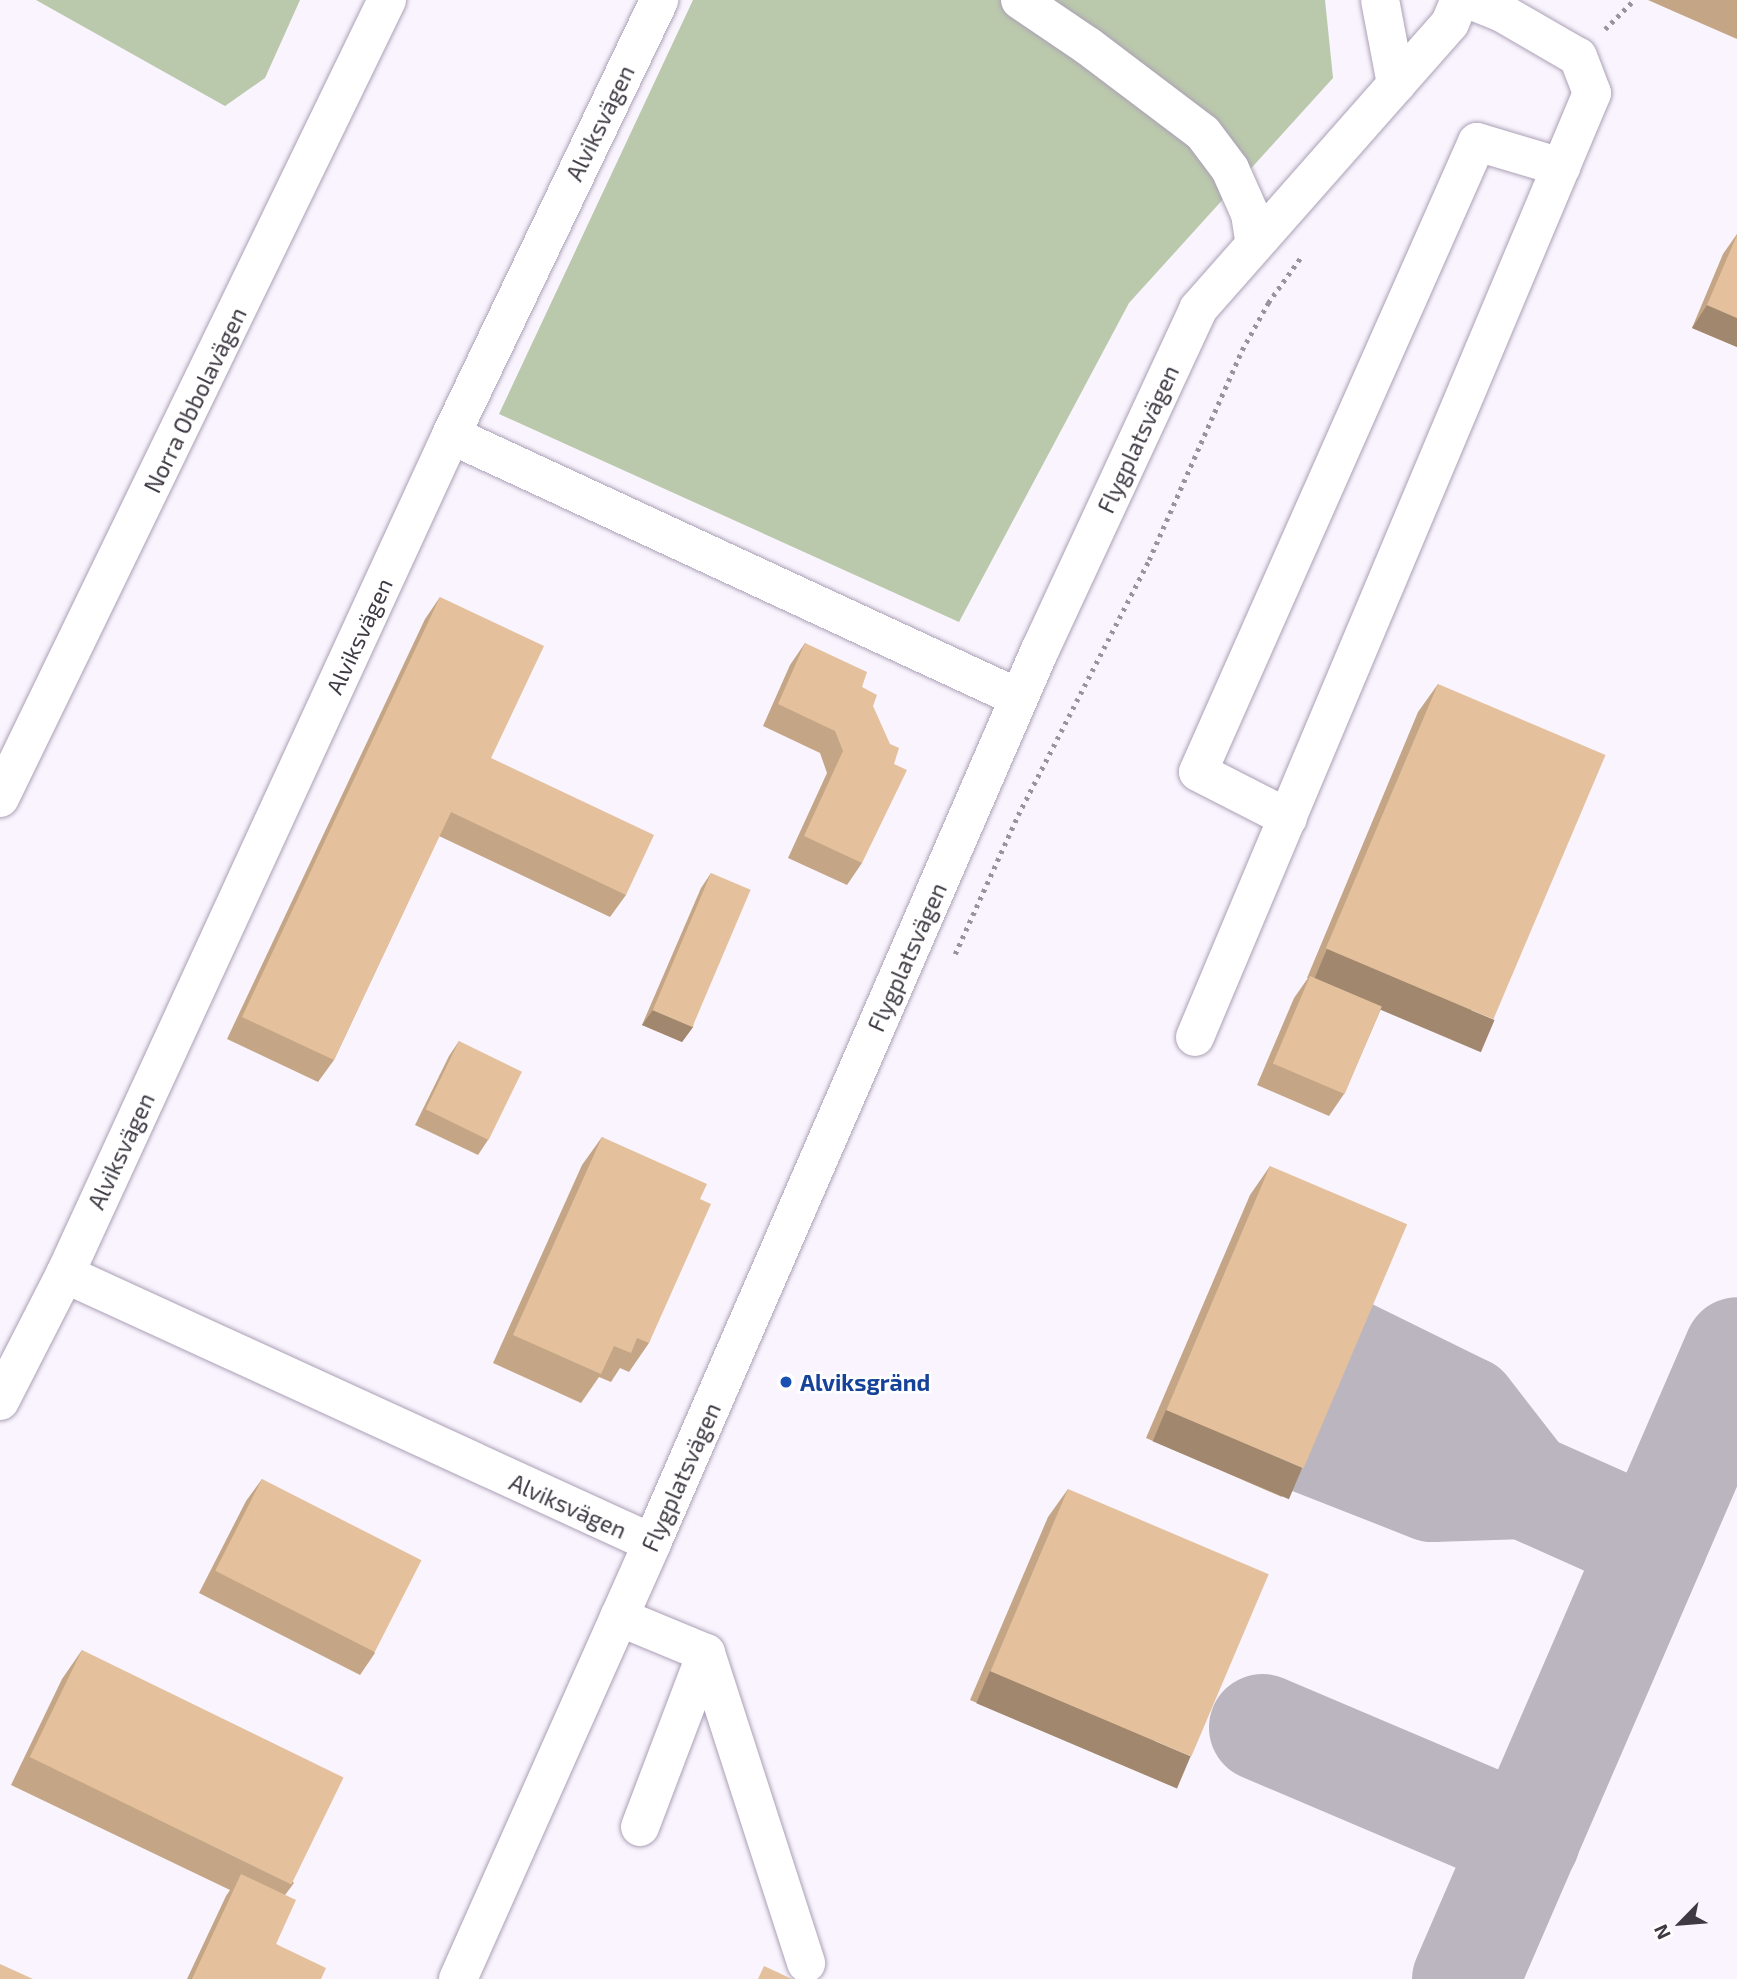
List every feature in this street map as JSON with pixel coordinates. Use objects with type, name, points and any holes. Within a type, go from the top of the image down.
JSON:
[{"type":"main road","name":"Norra Obbolavägen","points":[[0,798],[387,0]]},
{"type":"main road","name":"Alviksvägen","points":[[0,1401],[65,1274],[451,435],[659,0]]},
{"type":"main road","points":[[1020,0],[1088,46],[1203,133],[1230,169],[1250,214],[1255,244]]},
{"type":"main road","points":[[1380,0],[1396,85]]},
{"type":"main road","name":"Flygplatsvägen","points":[[458,1979],[652,1543],[1020,698],[1198,309],[1450,23],[1460,0]]},
{"type":"main road","points":[[1195,1037],[1592,93],[1578,57],[1502,13],[1469,0]]},
{"type":"main road","points":[[1288,818],[1198,772],[1477,142],[1561,167]]},
{"type":"main road","points":[[451,435],[1020,698]]},
{"type":"main road","name":"Alviksvägen","points":[[65,1274],[652,1543]]},
{"type":"main road","points":[[619,1617],[706,1653],[806,1963]]},
{"type":"main road","points":[[640,1827],[706,1653]]},
{"type":"path","points":[[949,967],[1018,815],[1149,561],[1242,350],[1268,303],[1305,251]]},
{"type":"green space","points":[[36,0],[300,0],[265,78],[225,106]]},
{"type":"green space","points":[[693,0],[1325,0],[1333,78],[1129,303],[959,622],[499,414]]},
{"type":"building","points":[[1737,235],[1737,318],[1707,305]]},
{"type":"building","points":[[440,597],[544,646],[491,758],[654,835],[626,895],[451,812],[334,1060],[242,1017]]},
{"type":"building","points":[[805,643],[867,672],[862,687],[877,695],[873,706],[890,744],[899,748],[894,764],[907,770],[862,863],[804,836],[843,751],[835,731],[778,704]]},
{"type":"building","points":[[1438,684],[1606,755],[1493,1019],[1326,948]]},
{"type":"building","points":[[711,873],[751,890],[692,1027],[653,1010]]},
{"type":"building","points":[[1310,976],[1382,1006],[1345,1094],[1273,1063]]},
{"type":"building","points":[[459,1041],[522,1072],[489,1140],[426,1109]]},
{"type":"building","points":[[602,1137],[707,1184],[700,1199],[711,1204],[649,1343],[637,1338],[631,1353],[614,1346],[601,1374],[513,1335]]},
{"type":"building","points":[[1270,1166],[1407,1224],[1304,1468],[1166,1410]]},
{"type":"building","points":[[262,1479],[421,1560],[375,1652],[215,1571]]},
{"type":"building","points":[[1068,1489],[1269,1574],[1191,1756],[991,1671]]},
{"type":"building","points":[[82,1650],[344,1778],[291,1885],[30,1757]]},
{"type":"building","points":[[241,1874],[296,1900],[276,1944],[326,1968],[321,1979],[192,1979]]},
{"type":"building","points":[[0,1964],[33,1979],[0,1979]]},
{"type":"building","points":[[764,1966],[792,1979],[758,1979]]},
{"type":"taxiway","points":[[1465,1979],[1737,1350]]},
{"type":"taxiway","points":[[1349,1352],[1465,1409],[1524,1485]]},
{"type":"taxiway","points":[[1312,1441],[1432,1488],[1524,1485],[1654,1543]]},
{"type":"taxiway","points":[[1262,1727],[1526,1839]]},
{"type":"place","name":"Alviksgränd","points":[[786,1382]]}]
